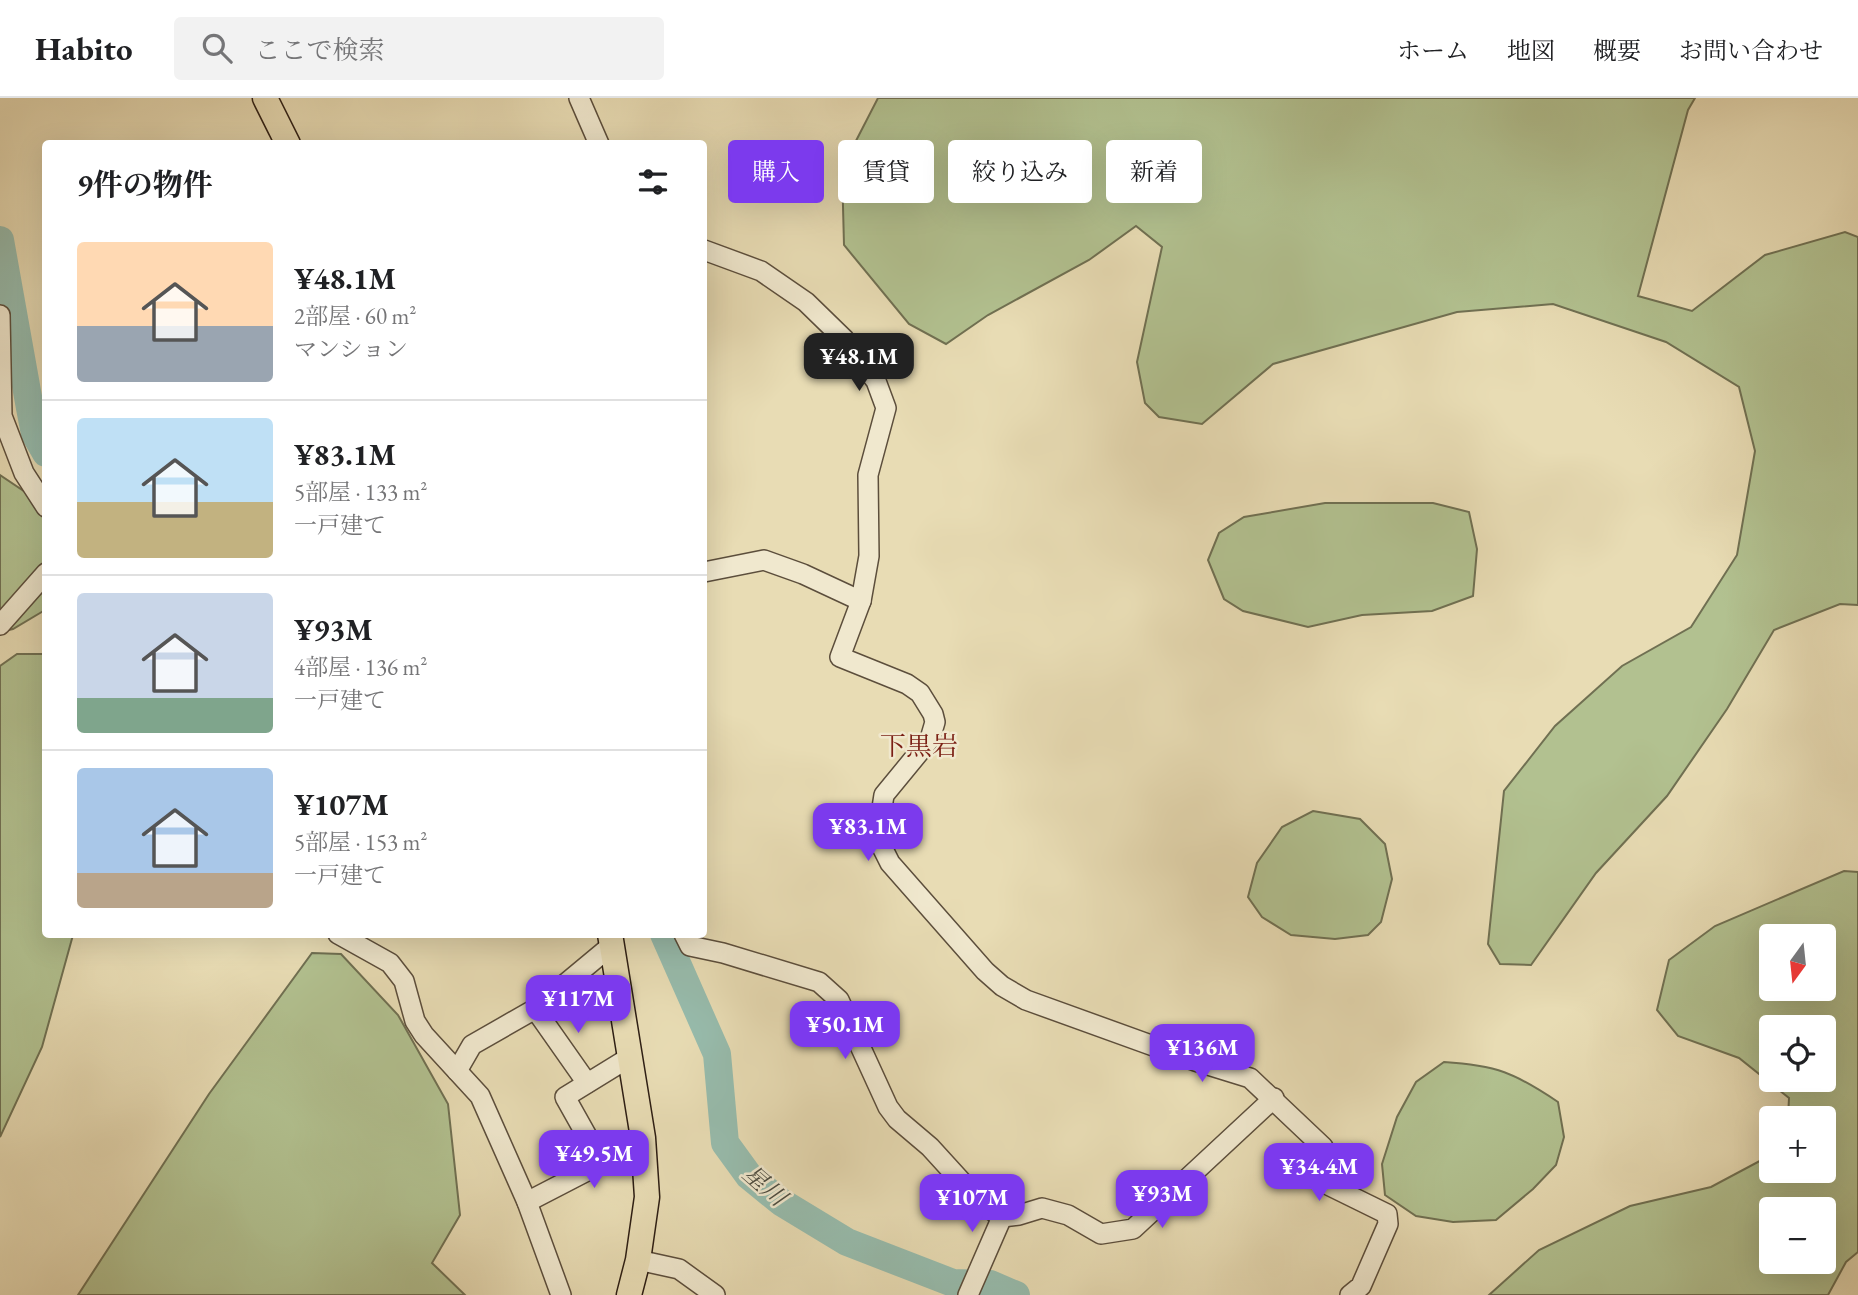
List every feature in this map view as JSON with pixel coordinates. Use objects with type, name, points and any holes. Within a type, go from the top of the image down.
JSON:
[{"type":"main road","points":[[265,98],[286,140]]},
{"type":"main road","points":[[611,940],[643,1142],[647,1197],[638,1260],[629,1295]]},
{"type":"street","points":[[579,98],[597,140]]},
{"type":"street","points":[[707,251],[761,271],[806,302],[844,339],[876,381],[886,408],[868,475],[869,556],[861,601],[839,657],[907,684],[928,703],[935,722],[926,746],[884,795],[880,843],[890,863],[985,971],[1002,986],[1026,1000],[1195,1061],[1251,1078],[1274,1098],[1323,1147],[1330,1186],[1387,1214],[1388,1224],[1361,1286],[1350,1295]]},
{"type":"street","points":[[0,315],[2,416],[24,473],[42,501]]},
{"type":"street","points":[[707,571],[764,560],[803,574],[861,601]]},
{"type":"street","points":[[0,625],[42,578]]},
{"type":"street","points":[[345,938],[390,963],[404,981],[415,1021],[424,1035],[480,1096],[527,1202],[561,1295]]},
{"type":"street","points":[[686,938],[690,946],[723,953],[819,982],[839,1000],[888,1107],[897,1119],[930,1147],[981,1203],[1002,1217],[1042,1208],[1068,1215],[1101,1234],[1133,1229],[1274,1098]]},
{"type":"street","points":[[457,1071],[472,1045],[535,1009],[611,940]]},
{"type":"street","points":[[535,1009],[587,1083]]},
{"type":"street","points":[[602,1163],[565,1097],[630,1057]]},
{"type":"street","points":[[527,1202],[643,1142]]},
{"type":"street","points":[[968,1295],[1002,1217]]},
{"type":"street","points":[[638,1260],[679,1269],[715,1295]]},
{"type":"green space","points":[[878,98],[1695,98],[1688,110],[1638,296],[1692,311],[1765,255],[1845,232],[1858,237],[1858,605],[1840,604],[1774,630],[1727,709],[1667,796],[1596,873],[1531,965],[1500,964],[1488,944],[1504,791],[1555,726],[1622,666],[1691,627],[1737,555],[1755,451],[1739,387],[1666,342],[1553,304],[1457,312],[1273,364],[1202,424],[1159,417],[1145,403],[1137,362],[1162,247],[1136,226],[1089,260],[988,315],[946,344],[909,324],[844,245],[843,203],[934,203],[934,140],[856,140]]},
{"type":"green space","points":[[0,475],[42,503],[42,612],[13,629],[0,632]]},
{"type":"green space","points":[[1325,503],[1433,503],[1469,512],[1477,549],[1473,596],[1432,611],[1362,615],[1308,627],[1243,611],[1224,599],[1208,560],[1219,533],[1244,517]]},
{"type":"green space","points":[[17,654],[42,654],[42,938],[72,938],[42,1047],[0,1137],[0,666]]},
{"type":"green space","points":[[1313,811],[1360,819],[1385,844],[1392,879],[1381,922],[1368,935],[1335,939],[1291,935],[1262,917],[1248,897],[1257,863],[1282,827]]},
{"type":"green space","points":[[1844,871],[1858,872],[1858,1252],[1846,1262],[1828,1295],[1489,1295],[1539,1250],[1630,1206],[1711,1187],[1759,1161],[1759,1183],[1836,1183],[1836,1106],[1789,1106],[1789,1098],[1782,1092],[1836,1092],[1836,1015],[1759,1015],[1759,1074],[1739,1058],[1678,1036],[1657,1010],[1669,960],[1715,926]]},
{"type":"green space","points":[[312,953],[341,954],[398,1015],[448,1104],[460,1215],[432,1263],[465,1295],[78,1295],[209,1094]]},
{"type":"green space","points":[[1444,1062],[1478,1065],[1504,1072],[1558,1102],[1564,1137],[1556,1165],[1533,1189],[1496,1220],[1453,1222],[1416,1216],[1385,1195],[1382,1164],[1397,1117],[1416,1082]]},
{"type":"waterway","name":"星川","points":[[0,240],[35,434],[42,446]]},
{"type":"waterway","name":"星川","points":[[666,938],[717,1054],[725,1143],[749,1176],[781,1202],[847,1242],[953,1283],[990,1284],[1016,1295]]},
{"type":"district","name":"下黒岩","points":[[919,746]]}]
